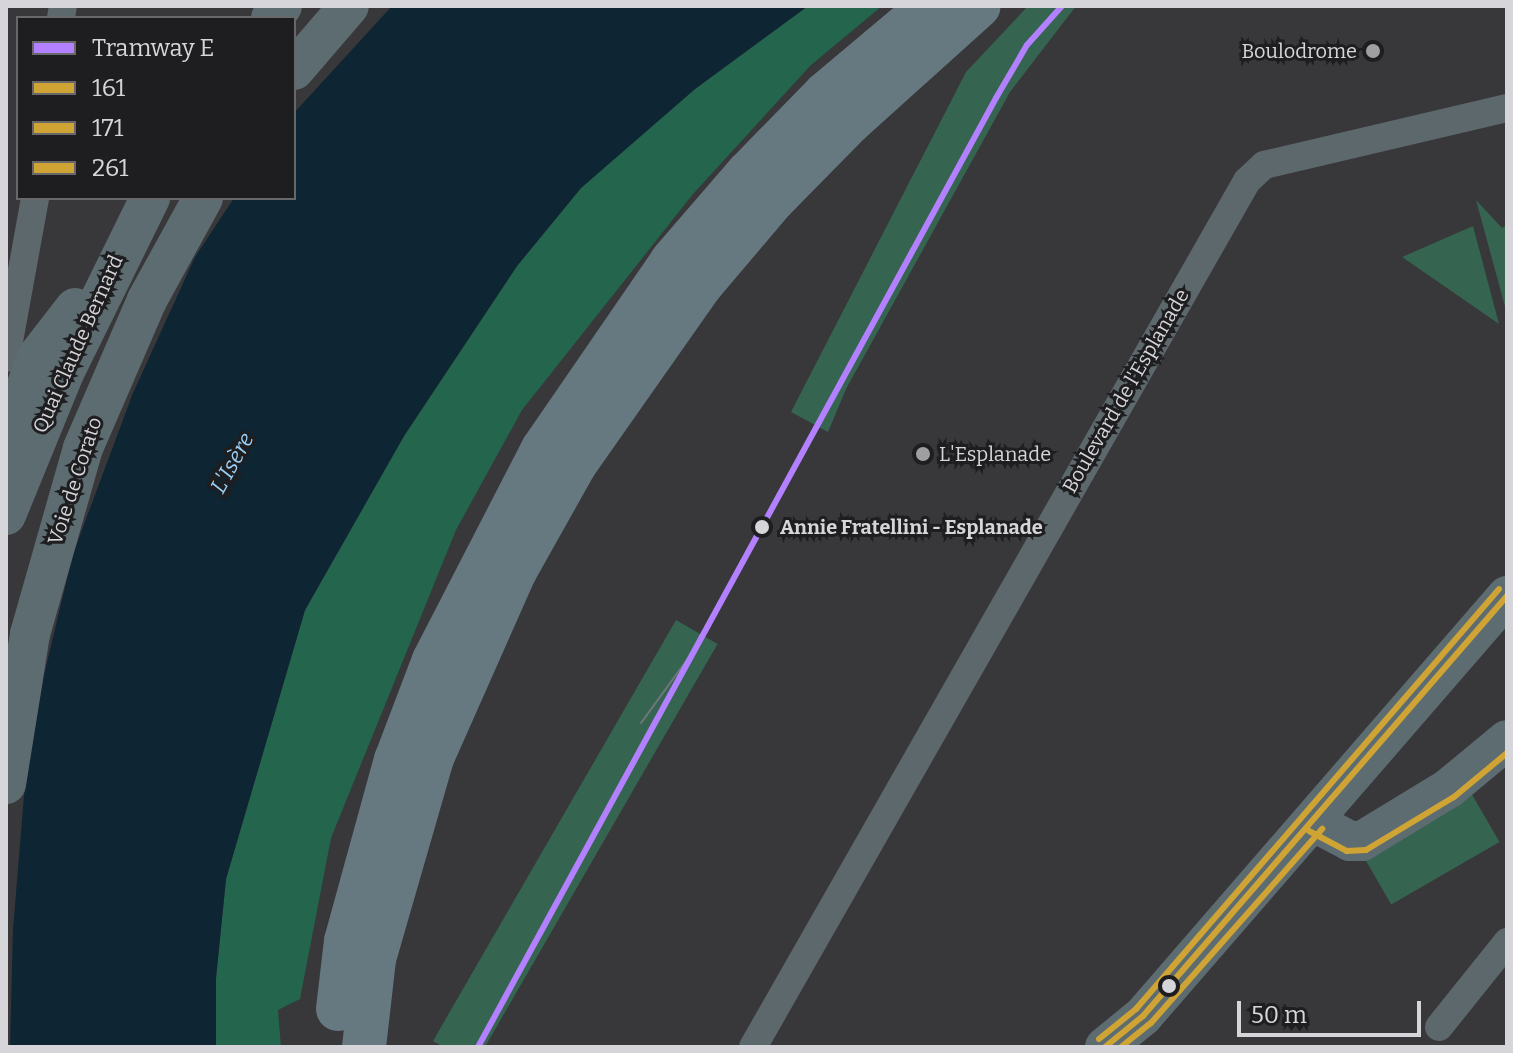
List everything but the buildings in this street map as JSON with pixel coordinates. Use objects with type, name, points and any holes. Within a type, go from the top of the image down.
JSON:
[{"type":"highway","points":[[335,1047],[346,941],[396,760],[434,660],[543,449],[672,261],[748,173],[825,94],[930,6]]},
{"type":"highway","points":[[364,1047],[374,959],[432,758],[515,571],[575,464],[672,323],[773,200],[850,122],[979,6]]},
{"type":"street","points":[[296,68],[349,6]]},
{"type":"street","name":"Boulevard de l'Esplanade","points":[[753,1047],[1247,181],[1264,165],[1507,108]]},
{"type":"street","points":[[35,200],[36,312],[16,363],[50,407]]},
{"type":"street","points":[[122,248],[149,200]]},
{"type":"street","name":"Voie de Corato","points":[[6,784],[30,634],[83,448],[147,300],[202,200]]},
{"type":"street","name":"Quai Claude Bernard","points":[[6,443],[16,363],[36,312],[122,248]]},
{"type":"street","name":"Quai Claude Bernard","points":[[6,515],[50,407],[122,248]]},
{"type":"street","points":[[1105,1047],[1143,1016],[1507,596]]},
{"type":"street","points":[[1314,822],[1350,841],[1362,841],[1449,788],[1507,740]]},
{"type":"street","points":[[1439,1027],[1507,942]]},
{"type":"green space","points":[[808,6],[882,6],[811,65],[693,194],[522,410],[456,530],[331,838],[300,999],[278,1010],[281,1047],[216,1047],[216,978],[226,879],[305,610],[404,436],[517,266],[581,188],[695,89]]},
{"type":"green space","points":[[1028,6],[1076,6],[1010,92],[846,389],[828,432],[791,412],[966,72]]},
{"type":"green space","points":[[1476,200],[1502,228],[1507,225],[1507,314]]},
{"type":"green space","points":[[1473,226],[1499,324],[1402,257]]},
{"type":"green space","points":[[676,620],[718,644],[485,1047],[444,1047],[433,1041]]},
{"type":"green space","points":[[1470,791],[1500,842],[1391,905],[1362,854]]},
{"type":"water","name":"L'Isère","points":[[392,6],[808,6],[695,89],[581,188],[517,266],[404,436],[305,610],[226,879],[216,978],[216,1047],[10,1047],[13,930],[24,795],[44,675],[73,554],[133,393],[195,257],[233,200],[296,200],[296,111]]},
{"type":"tram line","name":"E","points":[[478,1047],[996,98],[1027,45],[1062,6]]},
{"type":"tram line","points":[[641,723],[692,653]]},
{"type":"transit line","name":"261","points":[[1099,1039],[1136,1009],[1499,589]]},
{"type":"transit line","name":"161","points":[[1105,1047],[1143,1016],[1507,596]]},
{"type":"transit line","name":"171","points":[[1309,831],[1347,851],[1366,850],[1454,797],[1507,753]]},
{"type":"transit line","name":"171","points":[[1121,1047],[1151,1023],[1322,829]]},
{"type":"place","name":"Boulodrome","points":[[1373,51]]},
{"type":"place","name":"L'Esplanade","points":[[923,454]]},
{"type":"place","name":"Annie Fratellini - Esplanade","points":[[762,527]]}]
